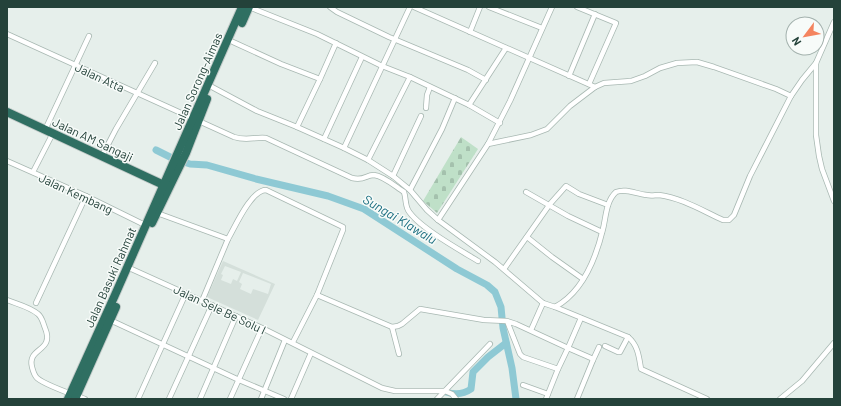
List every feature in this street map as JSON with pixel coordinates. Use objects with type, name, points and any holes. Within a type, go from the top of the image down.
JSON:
[{"type":"highway","name":"Jalan Sorong-Aimas","points":[[196,121],[242,7]]},
{"type":"highway","name":"Jalan Sorong-Aimas","points":[[176,166],[249,7]]},
{"type":"highway","name":"Jalan AM Sangaji","points":[[7,112],[166,186]]},
{"type":"highway","name":"Jalan Basuki Rahmat","points":[[73,397],[110,320],[145,225],[176,166]]},
{"type":"highway","name":"Jalan Basuki Rahmat","points":[[73,397],[130,268],[157,213],[166,186]]},
{"type":"street","points":[[249,7],[336,43],[362,57],[410,77],[469,105],[500,123]]},
{"type":"street","points":[[330,7],[337,12],[394,39],[439,57],[486,80]]},
{"type":"street","points":[[344,148],[410,7]]},
{"type":"street","points":[[414,7],[595,87]]},
{"type":"street","points":[[470,32],[480,7]]},
{"type":"street","points":[[489,7],[542,28]]},
{"type":"street","points":[[438,220],[500,123],[552,7]]},
{"type":"street","points":[[577,7],[616,23],[589,84]]},
{"type":"street","points":[[569,76],[595,14]]},
{"type":"street","points":[[555,307],[567,298],[584,279],[590,268],[602,232],[608,205],[616,192],[626,190],[647,196],[658,195],[682,201],[723,220],[729,220],[734,215],[750,176],[792,96],[802,80],[816,63],[834,22]]},
{"type":"street","name":"Jalan Atta","points":[[7,34],[196,121],[241,140],[262,138],[270,140],[352,178],[363,179],[372,175],[379,177],[404,192],[405,203],[409,211],[420,223],[478,261]]},
{"type":"street","points":[[33,172],[75,66],[89,36]]},
{"type":"street","points":[[233,42],[320,79]]},
{"type":"street","points":[[297,127],[336,43]]},
{"type":"street","points":[[469,105],[506,48]]},
{"type":"street","points":[[324,139],[362,57]]},
{"type":"street","points":[[488,144],[531,135],[546,129],[570,106],[595,87],[604,83],[638,79],[660,68],[677,63],[697,62],[792,96]]},
{"type":"street","points":[[102,156],[116,129],[156,63]]},
{"type":"street","points":[[816,63],[816,135],[822,169],[834,201]]},
{"type":"street","points":[[368,160],[410,77]]},
{"type":"street","points":[[212,87],[257,111],[297,127],[368,160],[393,176],[410,190],[427,210],[438,220],[504,269],[543,303],[628,337],[636,346],[641,369],[707,399]]},
{"type":"street","points":[[426,108],[427,95],[430,87]]},
{"type":"street","points":[[410,190],[442,129],[455,98]]},
{"type":"street","points":[[393,176],[421,116]]},
{"type":"street","name":"Jalan Kembang","points":[[7,161],[86,196],[145,225]]},
{"type":"street","points":[[504,269],[550,204],[567,186],[579,194],[608,205]]},
{"type":"street","points":[[202,301],[228,239],[251,201],[257,194],[263,190],[266,190],[342,226],[343,230],[317,296],[292,342]]},
{"type":"street","points":[[526,192],[550,204],[568,216],[602,232]]},
{"type":"street","points":[[36,303],[86,196]]},
{"type":"street","points":[[157,213],[228,239]]},
{"type":"street","points":[[526,237],[584,279]]},
{"type":"street","name":"Jalan Sele Be Solu I","points":[[130,268],[292,342],[311,353],[389,390],[446,391]]},
{"type":"street","points":[[138,399],[186,293]]},
{"type":"street","points":[[317,296],[392,327],[402,324],[414,312],[420,309],[484,320],[505,321],[531,330],[593,360]]},
{"type":"street","points":[[7,300],[38,314],[48,334],[47,342],[31,358],[31,363],[38,379],[73,397],[85,399]]},
{"type":"street","points":[[531,330],[543,303]]},
{"type":"street","points":[[169,399],[212,305]]},
{"type":"street","points":[[200,399],[236,316]]},
{"type":"street","points":[[546,399],[581,318]]},
{"type":"street","points":[[110,320],[239,380],[284,399]]},
{"type":"street","points":[[505,321],[520,354],[523,357],[558,369]]},
{"type":"street","points":[[392,327],[399,354]]},
{"type":"street","points":[[230,399],[262,328]]},
{"type":"street","points":[[605,346],[620,352],[628,337]]},
{"type":"street","points":[[261,399],[285,340]]},
{"type":"street","points":[[780,399],[802,380],[834,343]]},
{"type":"street","points":[[437,399],[490,344]]},
{"type":"street","points":[[577,399],[599,347]]},
{"type":"street","points":[[291,399],[311,353]]},
{"type":"street","points":[[523,385],[548,394]]},
{"type":"street","points":[[446,391],[452,394],[456,399]]},
{"type":"shaded area","points":[[223,261],[275,284],[258,320],[207,297]],"holes":[[[225,266],[241,272],[237,281],[233,279],[231,284],[221,280],[223,275],[221,274]],[[243,273],[271,284],[268,294],[253,289],[251,294],[240,289],[242,284],[239,282]]]},
{"type":"green space","points":[[461,137],[478,149],[437,213],[423,201]]},
{"type":"waterway","name":"Sungai Klawalu","points":[[156,150],[174,159],[190,164],[207,165],[256,179],[328,196],[364,209],[457,269],[487,285],[495,292],[501,307],[503,328],[512,368],[516,399]]},
{"type":"waterway","points":[[446,392],[459,394],[471,389],[473,372],[488,357],[506,343]]}]
